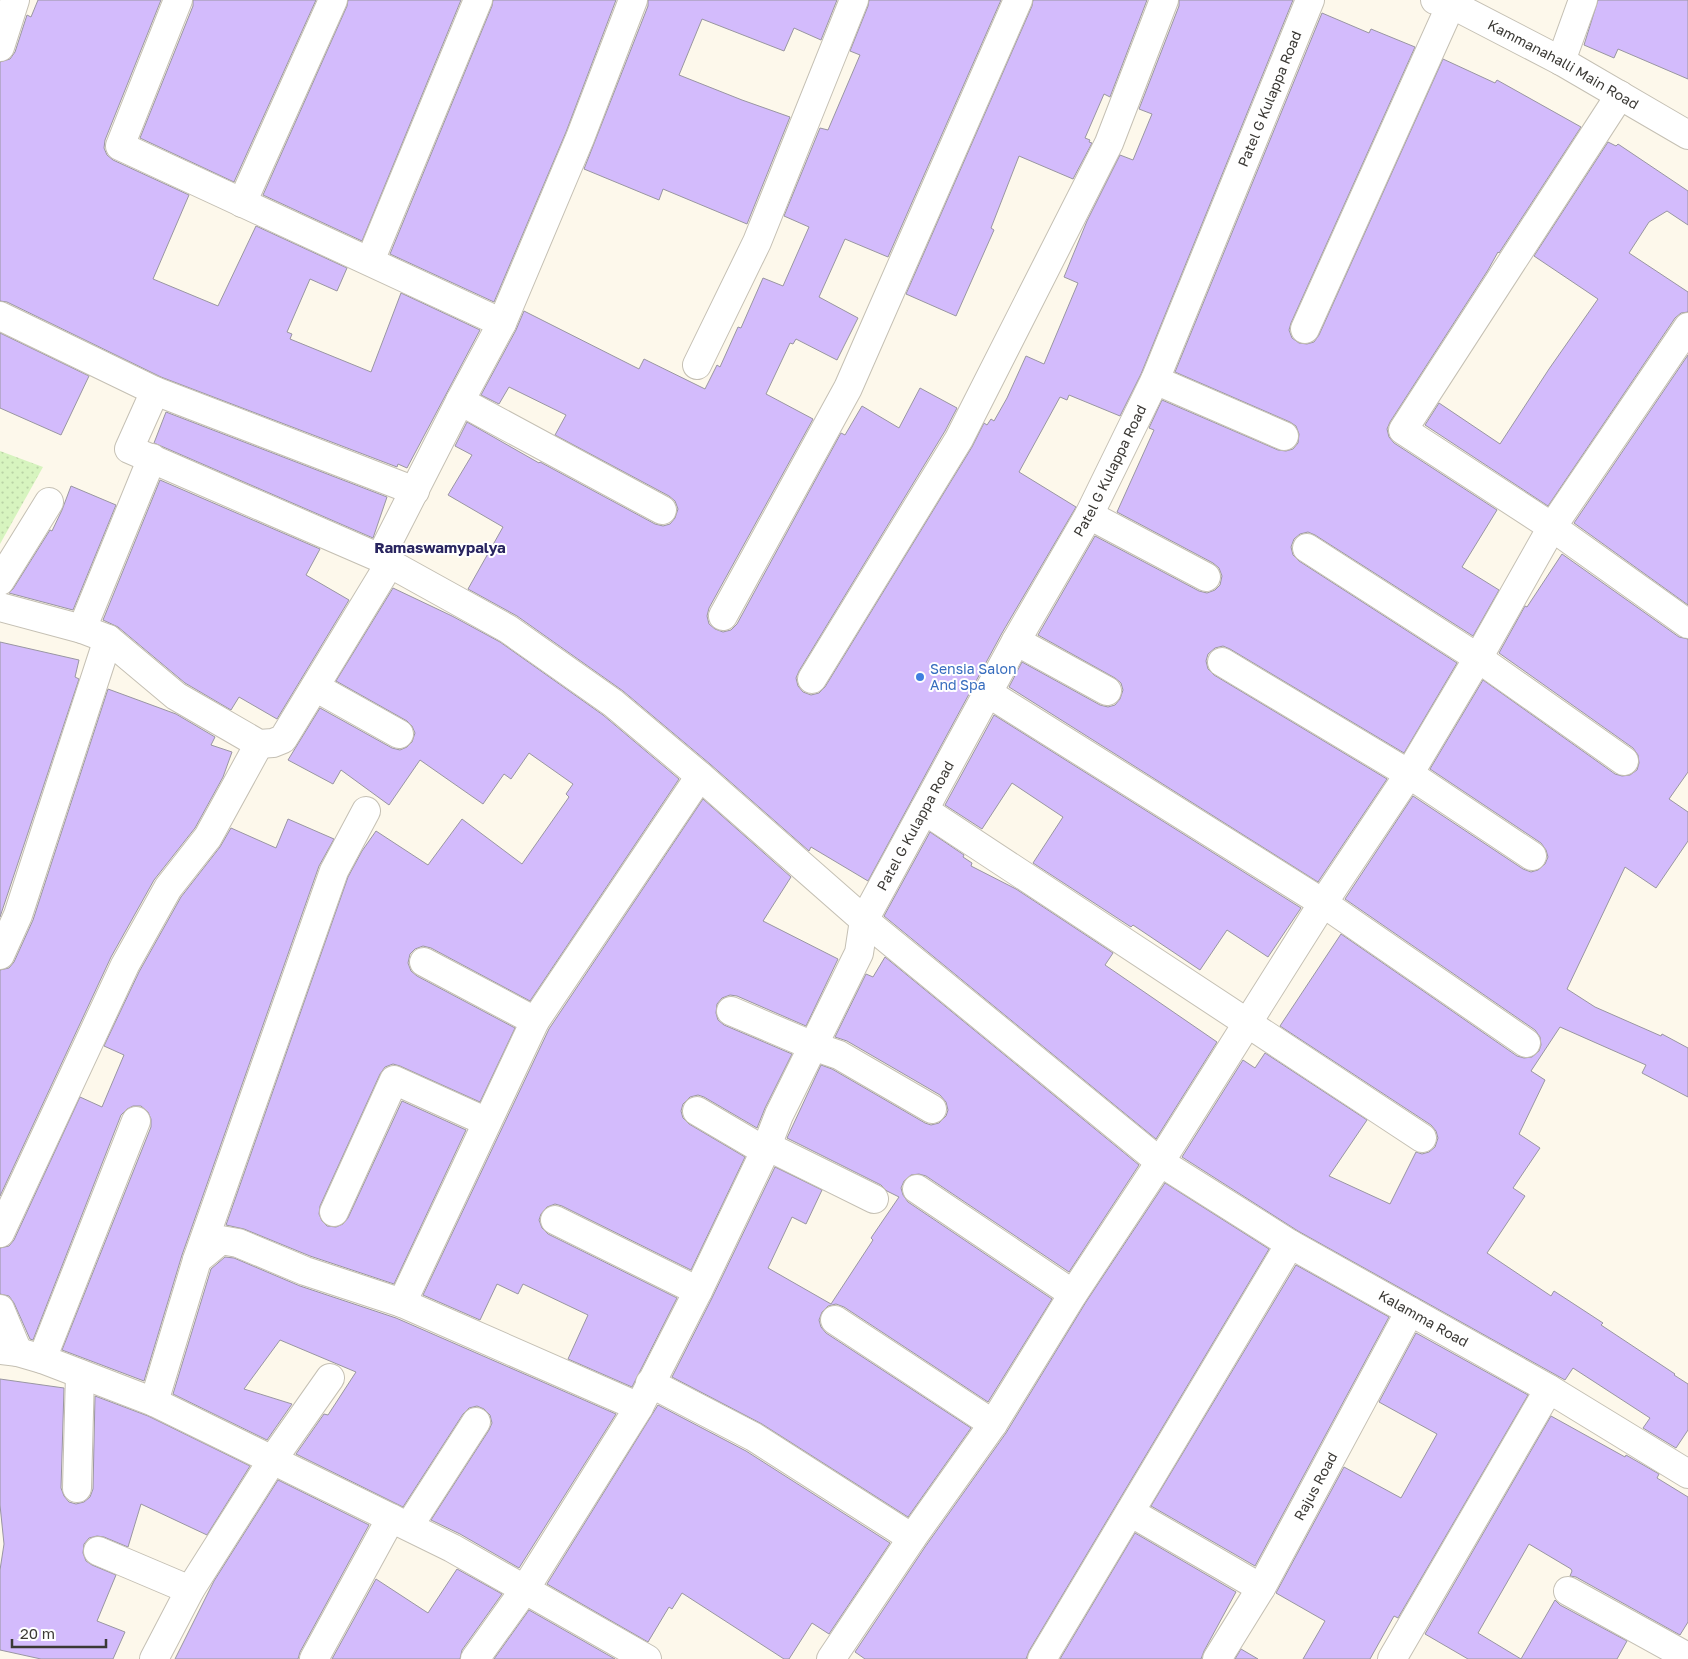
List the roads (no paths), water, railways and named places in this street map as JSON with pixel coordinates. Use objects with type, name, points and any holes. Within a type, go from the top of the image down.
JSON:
[{"type":"street","points":[[0,47],[15,0]]},
{"type":"street","points":[[178,0],[120,146],[502,323]]},
{"type":"street","points":[[242,203],[333,0]]},
{"type":"street","points":[[370,261],[478,0]]},
{"type":"street","points":[[0,607],[82,629],[108,639],[176,696],[259,744],[273,743],[283,739],[315,687],[385,561],[415,491],[502,323],[580,138],[634,0]]},
{"type":"street","points":[[697,365],[757,242],[854,0]]},
{"type":"street","points":[[722,616],[848,388],[1018,0]]},
{"type":"street","points":[[812,678],[963,430],[1108,143],[1164,0]]},
{"type":"street","name":"Patel G Kulappa Road","points":[[475,1659],[525,1589],[645,1395],[698,1291],[766,1148],[779,1115],[859,953],[864,920],[1016,641],[1089,515],[1155,380],[1310,0]]},
{"type":"street","points":[[1561,61],[1583,0]]},
{"type":"street","points":[[1306,329],[1446,1]]},
{"type":"street","name":"Kammanahalli Main Road","points":[[1446,1],[1561,61],[1688,135]]},
{"type":"street","points":[[1620,95],[1403,430],[1552,527],[1688,624]]},
{"type":"street","points":[[0,316],[155,391],[415,491]]},
{"type":"street","points":[[831,1659],[912,1538],[993,1424],[1073,1294],[1160,1162],[1323,902],[1409,774],[1478,658],[1552,527],[1688,327]]},
{"type":"street","points":[[1155,380],[1284,436]]},
{"type":"street","name":"Kalamma Road","points":[[155,391],[129,449],[385,561],[519,637],[613,703],[700,776],[864,920],[1160,1162],[1290,1244],[1549,1389],[1688,1474]]},
{"type":"street","points":[[460,401],[662,510]]},
{"type":"street","points":[[82,629],[152,458]]},
{"type":"street","points":[[0,581],[49,502]]},
{"type":"street","points":[[1089,515],[1206,577]]},
{"type":"street","points":[[1307,548],[1478,658],[1624,761]]},
{"type":"street","points":[[0,955],[18,915],[108,639]]},
{"type":"street","points":[[1016,641],[1107,691]]},
{"type":"street","points":[[1222,662],[1409,774],[1532,856]]},
{"type":"street","points":[[315,687],[399,734]]},
{"type":"street","points":[[988,693],[1323,902],[1526,1043]]},
{"type":"street","points":[[0,1233],[125,965],[168,888],[208,837],[259,744]]},
{"type":"street","points":[[402,1303],[535,1021],[700,776]]},
{"type":"street","points":[[924,810],[1422,1138]]},
{"type":"street","points":[[154,1402],[197,1260],[334,872],[366,811]]},
{"type":"street","points":[[424,962],[535,1021]]},
{"type":"street","points":[[731,1011],[838,1055],[932,1109]]},
{"type":"street","points":[[334,1212],[394,1080],[487,1122]]},
{"type":"street","points":[[697,1111],[766,1148],[874,1199]]},
{"type":"street","points":[[20,1354],[136,1121]]},
{"type":"street","points":[[917,1189],[1073,1294]]},
{"type":"street","points":[[555,1220],[698,1291]]},
{"type":"street","points":[[197,1260],[221,1240],[238,1243],[305,1271],[402,1303],[754,1437],[912,1538]]},
{"type":"street","points":[[1042,1659],[1290,1244]]},
{"type":"street","points":[[0,1309],[20,1354],[154,1402],[273,1459],[400,1522],[525,1589],[647,1659]]},
{"type":"street","name":"Rajus Road","points":[[1217,1659],[1261,1588],[1410,1311]]},
{"type":"street","points":[[835,1320],[993,1424]]},
{"type":"street","points":[[77,1488],[80,1374]]},
{"type":"street","points":[[154,1659],[190,1590],[273,1459],[330,1378]]},
{"type":"street","points":[[1392,1659],[1549,1389]]},
{"type":"street","points":[[314,1659],[400,1522],[476,1422]]},
{"type":"street","points":[[1130,1512],[1261,1588]]},
{"type":"street","points":[[98,1551],[190,1590]]},
{"type":"street","points":[[1568,1591],[1685,1654]]},
{"type":"place","name":"Sensia Salon And Spa","points":[[920,677]]},
{"type":"district","name":"Ramaswamypalya","points":[[440,548]]}]
